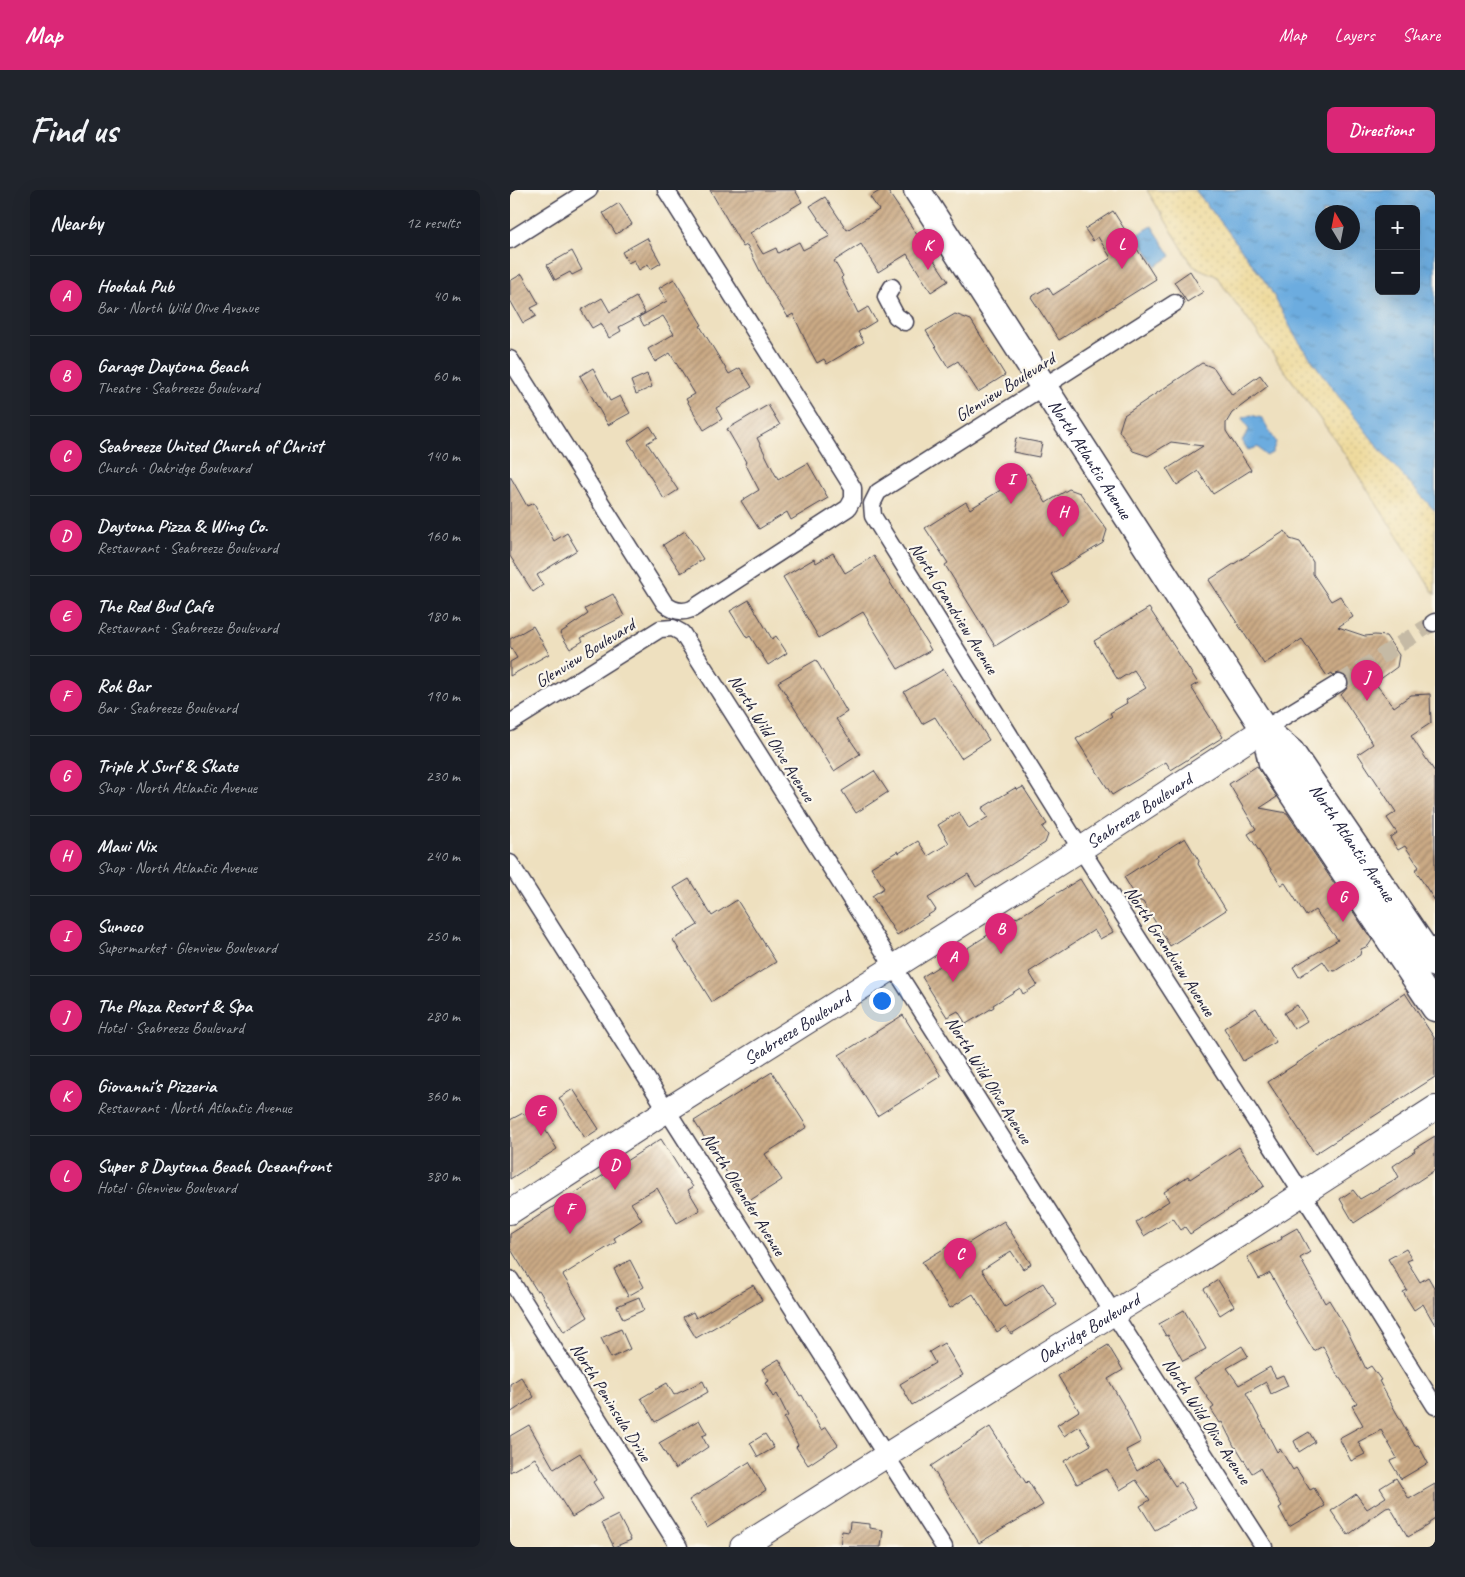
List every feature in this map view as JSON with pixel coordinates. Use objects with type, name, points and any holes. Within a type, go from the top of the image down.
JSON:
[{"type":"main road","name":"North Atlantic Avenue","points":[[917,190],[1264,729],[1292,752],[1435,964]]},
{"type":"main road","name":"North Atlantic Avenue","points":[[1264,729],[1272,763],[1435,1008]]},
{"type":"main road","name":"Seabreeze Boulevard","points":[[510,1212],[667,1110],[1081,849],[1264,729]]},
{"type":"main road","name":"Oakridge Boulevard","points":[[742,1547],[1435,1108]]},
{"type":"street","points":[[510,240],[589,190]]},
{"type":"street","points":[[510,359],[665,604],[678,611],[692,609],[848,508],[854,499],[853,488],[666,190]]},
{"type":"street","points":[[892,287],[886,297],[896,316],[905,322]]},
{"type":"street","name":"Glenview Boulevard","points":[[873,516],[872,504],[878,492],[1175,303]]},
{"type":"street","name":"North Grandview Avenue","points":[[873,516],[1081,849],[1435,1406]]},
{"type":"street","name":"Glenview Boulevard","points":[[510,723],[660,629],[673,628],[682,633]]},
{"type":"street","name":"North Wild Olive Avenue","points":[[682,633],[1264,1547]]},
{"type":"street","name":"Seabreeze Boulevard","points":[[1264,729],[1339,683]]},
{"type":"street","name":"North Oleander Avenue","points":[[510,863],[944,1547]]},
{"type":"street","name":"North Peninsula Drive","points":[[510,1279],[679,1547]]},
{"type":"sand","points":[[1147,190],[1357,190],[1375,273],[1375,295],[1420,294],[1435,303],[1435,595],[1338,444],[1216,276],[1193,266]]},
{"type":"water","points":[[1195,190],[1435,190],[1435,511],[1386,457],[1329,384],[1295,336],[1269,287]]},
{"type":"water","points":[[1152,226],[1171,256],[1156,266],[1137,235]]},
{"type":"water","points":[[1251,415],[1262,418],[1276,442],[1272,453],[1266,456],[1258,447],[1248,450],[1242,441],[1249,430],[1242,418]]},
{"type":"building","points":[[710,190],[795,190],[802,202],[750,233],[763,254],[776,248],[778,253],[799,242],[803,250],[830,236],[810,206],[825,197],[847,230],[879,210],[870,197],[881,190],[887,190],[948,281],[931,292],[907,254],[878,272],[861,244],[834,261],[843,276],[841,278],[858,313],[868,307],[876,321],[858,332],[864,342],[827,364],[824,359],[817,363],[793,314],[788,317],[766,283],[747,245],[743,247]]},
{"type":"building","points":[[619,203],[632,224],[616,234],[603,213]]},
{"type":"building","points":[[1113,211],[1156,279],[1059,340],[1031,297],[1048,287],[1053,295],[1111,258],[1098,237],[1093,241],[1085,229]]},
{"type":"building","points":[[647,238],[661,263],[651,269],[648,264],[639,270],[634,260],[628,263],[622,252]]},
{"type":"building","points":[[572,251],[582,270],[572,275],[570,272],[555,280],[547,265]]},
{"type":"building","points":[[1190,271],[1203,292],[1187,302],[1174,282]]},
{"type":"building","points":[[522,274],[539,304],[531,308],[536,316],[523,323],[510,300],[510,281]]},
{"type":"building","points":[[674,279],[729,374],[740,368],[752,387],[716,408],[722,419],[704,430],[686,399],[695,394],[670,353],[655,362],[648,349],[674,334],[663,316],[644,326],[639,317],[667,301],[659,288]]},
{"type":"building","points":[[636,297],[645,313],[619,327],[621,331],[609,338],[601,323],[592,328],[581,310],[602,298],[610,312]]},
{"type":"building","points":[[955,314],[971,320],[1005,375],[978,392],[958,361],[948,367],[926,331]]},
{"type":"building","points":[[1202,363],[1214,368],[1232,395],[1260,375],[1268,386],[1232,413],[1226,423],[1226,431],[1251,470],[1213,494],[1198,471],[1177,485],[1167,469],[1203,446],[1171,442],[1148,456],[1133,451],[1119,431],[1124,415]]},
{"type":"building","points":[[593,368],[610,401],[620,396],[630,413],[608,425],[580,376]]},
{"type":"building","points":[[647,374],[652,387],[636,394],[631,381]]},
{"type":"building","points":[[768,405],[780,425],[757,438],[778,480],[808,463],[828,498],[791,520],[787,512],[759,529],[741,501],[759,490],[727,429]]},
{"type":"building","points":[[650,426],[657,437],[647,443],[678,490],[664,499],[628,441]]},
{"type":"building","points":[[1016,438],[1042,443],[1039,457],[1013,452]]},
{"type":"building","points":[[1028,473],[1046,503],[1069,489],[1080,493],[1107,530],[1103,543],[1051,574],[1068,601],[995,646],[945,565],[948,563],[925,528],[966,502],[970,509]]},
{"type":"building","points":[[510,476],[527,506],[534,503],[554,541],[567,533],[577,550],[537,575],[543,585],[533,592],[510,556]]},
{"type":"building","points":[[685,531],[703,559],[681,573],[663,545]]},
{"type":"building","points":[[1285,531],[1290,539],[1300,542],[1313,562],[1313,574],[1331,601],[1340,596],[1353,617],[1338,627],[1365,636],[1386,636],[1399,655],[1397,667],[1375,683],[1394,707],[1411,695],[1430,694],[1431,723],[1411,736],[1435,772],[1435,901],[1415,870],[1419,867],[1405,846],[1398,850],[1390,838],[1397,833],[1387,818],[1396,812],[1358,754],[1373,744],[1341,695],[1348,687],[1347,677],[1339,673],[1333,675],[1332,673],[1327,676],[1302,639],[1264,664],[1209,580]]},
{"type":"building","points":[[833,553],[845,573],[874,556],[931,650],[898,669],[863,612],[819,638],[783,577],[814,559],[816,563]]},
{"type":"building","points":[[613,594],[624,616],[581,638],[583,641],[570,649],[560,633],[588,614],[585,609]]},
{"type":"building","points":[[749,600],[772,639],[776,636],[787,653],[768,665],[750,636],[747,638],[730,611]]},
{"type":"building","points":[[1149,608],[1198,683],[1191,687],[1223,737],[1171,770],[1166,762],[1112,795],[1076,739],[1112,716],[1110,713],[1127,703],[1126,700],[1146,688],[1134,670],[1118,680],[1094,641]]},
{"type":"building","points":[[533,626],[549,654],[510,676],[510,662],[517,658],[510,646],[510,639]]},
{"type":"building","points":[[816,660],[847,712],[836,719],[860,754],[834,771],[778,682]]},
{"type":"building","points":[[944,669],[989,740],[961,758],[935,717],[922,724],[904,692]]},
{"type":"building","points":[[1257,766],[1277,797],[1260,808],[1287,813],[1372,940],[1368,946],[1361,949],[1360,955],[1335,971],[1329,970],[1323,961],[1299,977],[1293,967],[1338,940],[1315,910],[1306,916],[1285,883],[1281,885],[1248,834],[1256,829],[1229,784]]},
{"type":"building","points":[[874,771],[888,792],[856,813],[842,791]]},
{"type":"building","points":[[1023,787],[1047,824],[1042,827],[1048,835],[1045,843],[976,887],[968,874],[928,898],[936,910],[897,935],[872,896],[884,888],[871,867],[918,841],[928,856],[949,843],[938,825],[959,812],[969,829],[988,817],[982,808],[1015,788],[1017,790]]},
{"type":"building","points":[[1185,838],[1199,861],[1198,864],[1226,910],[1170,946],[1143,902],[1138,900],[1124,877]]},
{"type":"building","points":[[689,879],[712,916],[737,900],[776,962],[712,1002],[673,940],[698,925],[674,888]]},
{"type":"building","points":[[1080,879],[1113,932],[1100,939],[1094,930],[1029,972],[1037,985],[1023,994],[1020,988],[966,1024],[958,1011],[947,1017],[922,977]]},
{"type":"building","points":[[1405,993],[1435,1039],[1435,1077],[1315,1154],[1268,1082]]},
{"type":"building","points":[[1297,1005],[1307,1021],[1294,1029],[1284,1013]]},
{"type":"building","points":[[1256,1008],[1276,1042],[1243,1061],[1224,1028]]},
{"type":"building","points":[[903,1015],[941,1076],[877,1116],[839,1055]]},
{"type":"building","points":[[772,1072],[807,1127],[765,1154],[782,1180],[746,1203],[694,1121]]},
{"type":"building","points":[[573,1089],[599,1129],[585,1138],[559,1098]]},
{"type":"building","points":[[533,1110],[557,1149],[510,1179],[510,1120]]},
{"type":"building","points":[[1435,1136],[1435,1170],[1354,1223],[1340,1199],[1353,1190],[1360,1199],[1399,1177],[1393,1166],[1415,1151],[1414,1149]]},
{"type":"building","points":[[661,1139],[693,1187],[688,1190],[700,1210],[677,1223],[657,1188],[631,1203],[642,1220],[614,1238],[616,1242],[563,1275],[588,1317],[564,1332],[539,1290],[537,1291],[510,1248],[510,1234]]},
{"type":"building","points":[[1239,1147],[1264,1186],[1190,1234],[1185,1227],[1181,1230],[1173,1218],[1144,1236],[1136,1222],[1169,1201],[1164,1192],[1188,1176],[1190,1179]]},
{"type":"building","points":[[1004,1221],[1031,1264],[1023,1269],[1011,1251],[982,1270],[1005,1307],[1043,1283],[1057,1305],[1011,1334],[1006,1326],[997,1332],[973,1294],[950,1308],[922,1262],[950,1245],[954,1252]]},
{"type":"building","points":[[1297,1228],[1310,1252],[1300,1258],[1325,1303],[1329,1300],[1346,1328],[1366,1369],[1371,1366],[1381,1380],[1379,1381],[1415,1446],[1418,1445],[1428,1463],[1401,1479],[1390,1461],[1397,1458],[1381,1430],[1358,1442],[1365,1454],[1351,1461],[1339,1438],[1363,1425],[1352,1406],[1357,1403],[1335,1371],[1323,1346],[1314,1351],[1284,1301],[1270,1273],[1259,1279],[1247,1257],[1282,1239],[1281,1237]]},
{"type":"building","points":[[1406,1249],[1412,1259],[1407,1261],[1420,1282],[1428,1277],[1435,1289],[1435,1325],[1423,1304],[1414,1310],[1403,1292],[1407,1290],[1388,1259]]},
{"type":"building","points":[[630,1260],[644,1287],[628,1296],[614,1269]]},
{"type":"building","points":[[1218,1280],[1234,1306],[1220,1315],[1204,1289]]},
{"type":"building","points":[[753,1285],[762,1300],[696,1338],[683,1317],[693,1312],[696,1318]]},
{"type":"building","points":[[639,1297],[644,1310],[623,1319],[617,1306]]},
{"type":"building","points":[[1184,1310],[1206,1349],[1183,1361],[1168,1335],[1166,1336],[1159,1324]]},
{"type":"building","points":[[621,1329],[630,1349],[611,1358],[601,1338]]},
{"type":"building","points":[[944,1343],[963,1375],[912,1405],[900,1384],[935,1363],[929,1352]]},
{"type":"building","points":[[1108,1345],[1123,1370],[1108,1379],[1128,1413],[1141,1442],[1126,1450],[1137,1471],[1157,1458],[1175,1486],[1181,1482],[1196,1507],[1155,1530],[1140,1506],[1150,1500],[1136,1480],[1120,1490],[1107,1469],[1077,1484],[1064,1461],[1091,1445],[1079,1426],[1064,1436],[1057,1425],[1079,1411],[1058,1376]]},
{"type":"building","points":[[1242,1346],[1248,1356],[1227,1368],[1239,1385],[1270,1367],[1276,1378],[1283,1375],[1288,1386],[1271,1394],[1266,1382],[1246,1393],[1277,1452],[1280,1449],[1293,1470],[1296,1468],[1310,1490],[1314,1488],[1325,1506],[1289,1527],[1279,1508],[1282,1506],[1260,1468],[1252,1473],[1235,1448],[1222,1422],[1220,1423],[1211,1409],[1214,1407],[1194,1378]]},
{"type":"building","points":[[779,1359],[821,1430],[826,1427],[838,1445],[808,1465],[796,1447],[798,1445],[784,1418],[788,1416],[777,1394],[773,1397],[765,1383],[769,1381],[762,1369]]},
{"type":"building","points":[[521,1377],[534,1397],[510,1413],[510,1384]]},
{"type":"building","points":[[703,1381],[708,1392],[655,1422],[641,1398],[667,1383],[674,1395]]},
{"type":"building","points":[[699,1420],[707,1434],[702,1436],[708,1447],[675,1469],[659,1443]]},
{"type":"building","points":[[529,1425],[554,1469],[580,1453],[596,1480],[593,1482],[603,1498],[572,1517],[535,1458],[510,1472],[510,1436]]},
{"type":"building","points":[[990,1427],[1026,1483],[1028,1481],[1043,1505],[979,1543],[931,1466]]},
{"type":"building","points":[[1309,1432],[1315,1442],[1299,1452],[1294,1441]]},
{"type":"building","points":[[765,1434],[774,1448],[758,1457],[750,1443]]},
{"type":"building","points":[[749,1462],[766,1490],[707,1528],[689,1500]]},
{"type":"building","points":[[1396,1478],[1409,1499],[1435,1484],[1435,1519],[1429,1525],[1408,1537],[1390,1507],[1348,1535],[1331,1511],[1356,1494],[1367,1509],[1386,1497],[1380,1488]]},
{"type":"building","points":[[618,1515],[631,1540],[614,1547],[602,1523]]},
{"type":"building","points":[[850,1522],[869,1524],[869,1528],[883,1530],[881,1547],[840,1547],[842,1531],[849,1532]]},
{"type":"tunnel","points":[[1339,683],[1433,623]]},
{"type":"place","name":"Super 8 Daytona Beach Oceanfront","points":[[1122,269]]},
{"type":"place","name":"Giovanni's Pizzeria","points":[[928,270]]},
{"type":"place","name":"Sunoco","points":[[1011,504]]},
{"type":"place","name":"Maui Nix","points":[[1063,537]]},
{"type":"place","name":"The Plaza Resort & Spa","points":[[1367,701]]},
{"type":"place","name":"Triple X Surf & Skate","points":[[1343,922]]},
{"type":"place","name":"Garage Daytona Beach","points":[[1001,954]]},
{"type":"place","name":"Hookah Pub","points":[[953,982]]},
{"type":"place","name":"The Red Bud Cafe","points":[[541,1136]]},
{"type":"place","name":"Daytona Pizza & Wing Co.","points":[[615,1190]]},
{"type":"place","name":"Rok Bar","points":[[570,1234]]},
{"type":"place","name":"Seabreeze United Church of Christ","points":[[960,1279]]}]
